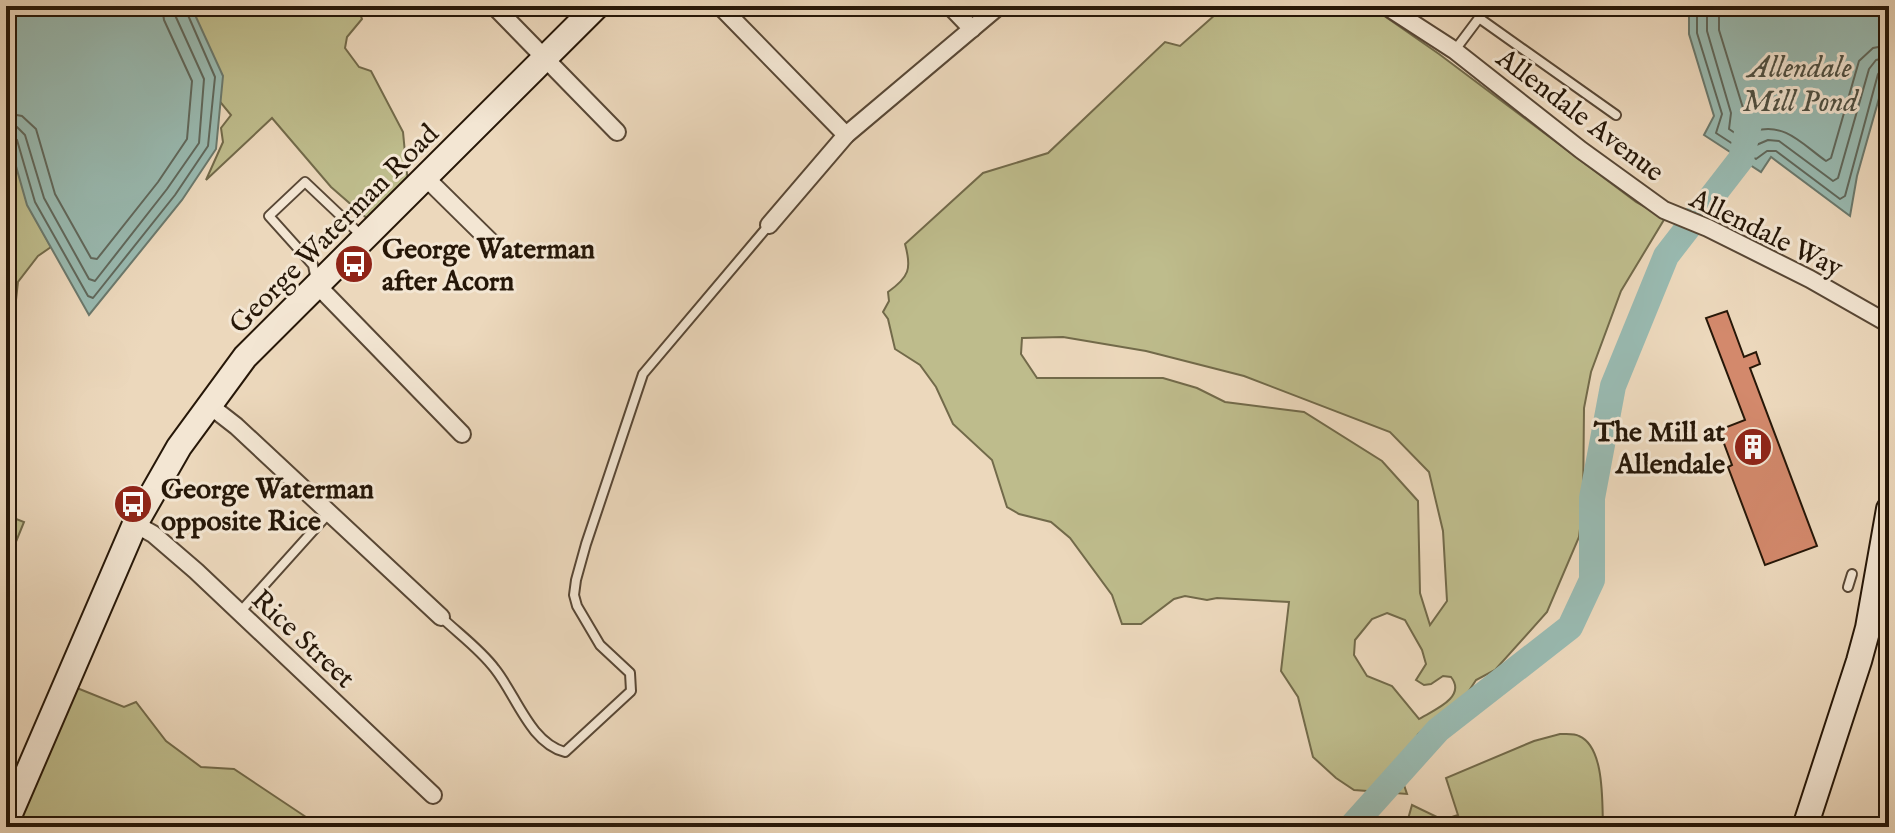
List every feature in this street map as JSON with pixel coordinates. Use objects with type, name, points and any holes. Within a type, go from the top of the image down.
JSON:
[{"type":"main road","name":"George Waterman Road","points":[[6,823],[135,524],[174,456],[209,405],[245,357],[597,6]]},
{"type":"main road","points":[[1805,827],[1856,672],[1868,628],[1888,524]]},
{"type":"street","points":[[494,6],[617,132]]},
{"type":"street","points":[[720,6],[846,135]]},
{"type":"street","points":[[950,6],[972,29]]},
{"type":"street","points":[[769,225],[846,135],[999,6]]},
{"type":"street","name":"Allendale Avenue","points":[[1386,6],[1454,50],[1664,210]]},
{"type":"street","points":[[426,178],[494,245]]},
{"type":"street","name":"Allendale Way","points":[[1664,210],[1708,228],[1810,279],[1889,324]]},
{"type":"street","points":[[317,285],[462,434]]},
{"type":"street","points":[[209,405],[236,426],[441,617]]},
{"type":"street","name":"Rice Street","points":[[135,524],[153,534],[240,613],[433,795]]},
{"type":"lane","points":[[1454,50],[1479,18],[1616,115]]},
{"type":"lane","points":[[317,285],[313,265],[269,216],[305,182],[365,238]]},
{"type":"lane","points":[[441,617],[495,668],[531,724],[553,749],[565,752],[577,744],[631,691],[630,673],[600,645],[590,631],[574,595],[586,544],[643,374],[769,225]]},
{"type":"lane","points":[[240,613],[329,513]]},
{"type":"lane","points":[[1848,587],[1852,574]]},
{"type":"shaded area","points":[[175,6],[357,6],[362,19],[347,37],[345,48],[359,67],[371,71],[403,132],[407,174],[412,190],[377,227],[331,187],[272,118],[206,180],[223,142],[221,128],[231,115],[212,92]]},
{"type":"shaded area","points":[[1225,6],[1370,6],[1636,202],[1665,218],[1621,291],[1591,372],[1584,408],[1583,506],[1579,537],[1547,612],[1495,670],[1476,680],[1465,697],[1418,734],[1402,779],[1407,794],[1354,790],[1313,757],[1298,697],[1281,671],[1289,602],[1207,600],[1185,596],[1174,599],[1141,624],[1122,624],[1112,595],[1070,538],[1051,522],[1019,514],[1007,507],[992,460],[953,424],[936,387],[920,365],[895,349],[888,319],[883,312],[889,301],[888,292],[907,272],[905,244],[983,173],[1048,153],[1165,42],[1180,46]],"holes":[[[1063,337],[1146,351],[1244,376],[1390,432],[1429,472],[1443,531],[1447,601],[1430,625],[1420,593],[1418,501],[1382,461],[1304,412],[1225,402],[1197,388],[1163,378],[1037,378],[1021,354],[1022,338]],[[1387,613],[1405,620],[1422,650],[1426,664],[1416,680],[1424,685],[1431,684],[1443,676],[1451,677],[1455,684],[1455,691],[1447,702],[1419,719],[1392,686],[1367,676],[1354,655],[1355,640],[1372,619]]]},
{"type":"shaded area","points":[[6,125],[30,209],[51,247],[38,256],[18,282],[15,309],[6,325]]},
{"type":"shaded area","points":[[6,515],[24,522],[9,559],[6,558]]},
{"type":"shaded area","points":[[72,686],[124,707],[136,702],[166,741],[201,767],[234,769],[309,819],[300,827],[6,827]]},
{"type":"shaded area","points":[[1560,734],[1579,736],[1594,751],[1602,791],[1603,827],[1391,827],[1408,819],[1412,805],[1443,820],[1458,815],[1446,778],[1534,741]]},
{"type":"water","points":[[6,6],[191,6],[223,76],[216,149],[182,200],[89,315],[27,205],[6,131]]},
{"type":"water","name":"Allendale Mill Pond","points":[[1689,6],[1889,6],[1889,63],[1857,176],[1850,216],[1771,157],[1761,172],[1704,135],[1714,116],[1689,34]]},
{"type":"building","name":"The Mill at Allendale","points":[[1727,311],[1744,357],[1756,352],[1760,364],[1750,368],[1817,546],[1765,565],[1728,467],[1732,465],[1719,430],[1745,420],[1706,318]]},
{"type":"waterway","points":[[1351,827],[1438,730],[1570,627],[1592,580],[1592,498],[1613,386],[1666,256],[1741,159],[1749,124]]},
{"type":"place","name":"George Waterman after Acorn","points":[[354,264]]},
{"type":"place","name":"The Mill at Allendale","points":[[1753,447]]},
{"type":"place","name":"George Waterman opposite Rice","points":[[133,504]]}]
